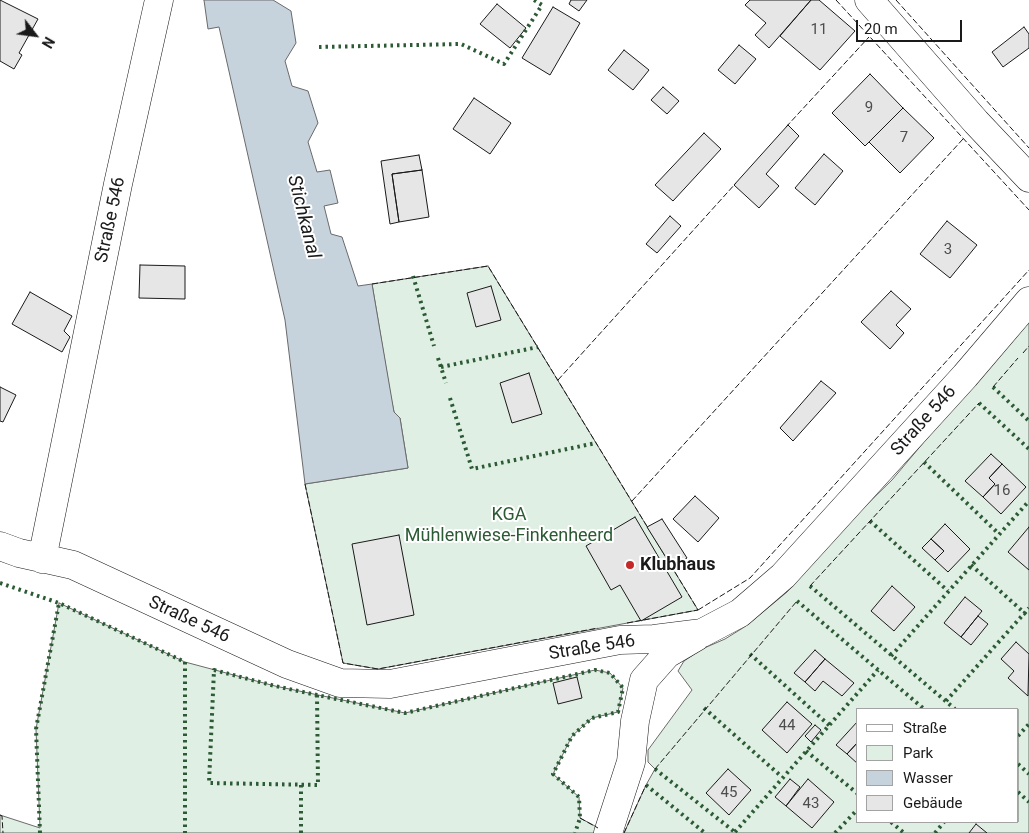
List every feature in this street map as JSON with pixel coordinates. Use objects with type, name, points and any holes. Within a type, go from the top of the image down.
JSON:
[{"type":"street","name":"Straße 546","points":[[42,559],[116,193],[159,0]]},
{"type":"street","points":[[869,0],[976,122],[1029,178]]},
{"type":"street","name":"Straße 546","points":[[0,546],[73,566],[269,656],[340,683],[390,684],[620,640],[654,639],[702,633],[740,613],[782,576],[965,376],[1029,301]]},
{"type":"street","points":[[608,833],[631,762],[635,721],[644,680],[667,654],[702,633]]},
{"type":"street","points":[[620,640],[644,680]]},
{"type":"green space","name":"KGA Mühlenwiese-Finkenheerd","points":[[488,266],[698,610],[378,669],[343,663],[305,484],[408,468],[400,418],[394,412],[391,398],[372,284]]},
{"type":"green space","points":[[1029,317],[1029,833],[624,833],[655,769],[648,762],[648,750],[692,690],[678,671],[684,661],[702,649],[725,639],[746,626],[787,592],[853,518],[892,480]]},
{"type":"green space","points":[[59,603],[185,662],[275,686],[405,713],[595,670],[610,673],[623,688],[618,712],[592,718],[572,736],[553,774],[579,797],[580,818],[608,833],[0,833],[0,815],[40,828],[36,729]]},
{"type":"water","name":"Stichkanal","points":[[204,0],[273,0],[291,11],[296,43],[285,61],[292,86],[308,91],[318,123],[308,142],[317,172],[330,170],[338,203],[324,206],[331,234],[342,237],[358,286],[372,284],[394,412],[400,418],[408,468],[305,484],[285,320],[219,27],[208,29]]},
{"type":"building","points":[[0,0],[38,19],[19,53],[22,55],[14,69],[0,61]]},
{"type":"building","points":[[571,0],[587,0],[579,11],[569,4]]},
{"type":"building","points":[[750,0],[811,0],[769,48],[755,35],[766,23],[745,5]]},
{"type":"building","points":[[811,0],[819,0],[855,31],[820,70],[780,36]]},
{"type":"building","points":[[497,4],[526,28],[510,48],[480,24]]},
{"type":"building","points":[[553,7],[580,23],[550,75],[522,58]]},
{"type":"building","points":[[1024,27],[1029,34],[1029,48],[1003,67],[992,52]]},
{"type":"building","points":[[739,45],[756,59],[735,84],[718,70]]},
{"type":"building","points":[[624,50],[649,70],[633,90],[608,70]]},
{"type":"building","points":[[870,74],[903,108],[865,146],[832,113]]},
{"type":"building","points":[[663,87],[679,101],[667,114],[651,100]]},
{"type":"building","points":[[474,98],[511,123],[490,154],[453,129]]},
{"type":"building","points":[[903,108],[934,138],[900,173],[869,142]]},
{"type":"building","points":[[788,125],[799,136],[766,174],[779,186],[759,208],[734,185]]},
{"type":"building","points":[[704,133],[721,149],[673,201],[655,185]]},
{"type":"building","points":[[824,154],[843,171],[815,205],[795,188]]},
{"type":"building","points":[[419,155],[422,170],[392,174],[399,222],[390,224],[381,161]]},
{"type":"building","points":[[422,170],[429,217],[399,222],[392,174]]},
{"type":"building","points":[[670,216],[681,226],[657,253],[646,244]]},
{"type":"building","points":[[947,221],[977,245],[950,278],[920,254]]},
{"type":"building","points":[[140,265],[185,266],[185,299],[139,298]]},
{"type":"building","points":[[491,286],[501,320],[476,327],[467,293]]},
{"type":"building","points":[[891,291],[911,309],[896,325],[904,333],[890,349],[861,322]]},
{"type":"building","points":[[30,292],[72,316],[64,331],[70,337],[62,352],[12,324]]},
{"type":"building","points":[[529,373],[542,414],[512,423],[500,383]]},
{"type":"building","points":[[821,381],[836,393],[793,441],[780,428]]},
{"type":"building","points":[[0,387],[16,395],[3,422],[0,421]]},
{"type":"building","points":[[991,454],[1002,464],[989,478],[995,484],[983,497],[965,481]]},
{"type":"building","points":[[1002,464],[1026,487],[1001,514],[983,497],[995,484],[989,478]]},
{"type":"building","points":[[695,496],[719,518],[698,542],[673,519]]},
{"type":"building","name":"Klubhaus","points":[[635,517],[682,597],[641,621],[620,585],[611,590],[586,546]]},
{"type":"building","points":[[662,519],[687,558],[672,567],[647,527]]},
{"type":"building","points":[[945,524],[970,549],[948,572],[935,560],[944,551],[931,539]]},
{"type":"building","points":[[1029,527],[1029,570],[1008,552]]},
{"type":"building","points":[[399,535],[414,615],[367,625],[352,544]]},
{"type":"building","points":[[931,539],[944,551],[935,560],[922,548]]},
{"type":"building","points":[[892,586],[915,607],[894,631],[871,611]]},
{"type":"building","points":[[965,597],[982,611],[961,637],[944,623]]},
{"type":"building","points":[[978,616],[988,624],[971,645],[961,637]]},
{"type":"building","points":[[1016,642],[1029,654],[1028,696],[1008,678],[1014,671],[1001,659]]},
{"type":"building","points":[[815,650],[825,659],[805,682],[794,673]]},
{"type":"building","points":[[825,659],[854,683],[842,696],[823,681],[815,691],[805,682]]},
{"type":"building","points":[[577,677],[582,698],[558,704],[553,683]]},
{"type":"building","points":[[787,702],[812,724],[787,753],[762,730]]},
{"type":"building","points":[[856,723],[856,744],[847,754],[836,745]]},
{"type":"building","points":[[815,725],[821,730],[811,742],[805,736]]},
{"type":"building","points":[[856,744],[856,762],[847,754]]},
{"type":"building","points":[[728,769],[751,790],[729,815],[706,793]]},
{"type":"building","points":[[790,779],[800,787],[786,806],[775,797]]},
{"type":"building","points":[[808,779],[834,802],[812,828],[786,806]]},
{"type":"building","points":[[976,824],[987,833],[969,833]]},
{"type":"hedge","points":[[319,47],[461,44],[504,64],[542,5],[534,0]]},
{"type":"hedge","points":[[413,276],[434,346]]},
{"type":"hedge","points":[[441,367],[538,347]]},
{"type":"hedge","points":[[438,358],[446,383]]},
{"type":"hedge","points":[[993,387],[1029,421]]},
{"type":"hedge","points":[[450,398],[472,469],[596,443]]},
{"type":"hedge","points":[[979,403],[1029,449]]},
{"type":"hedge","points":[[924,462],[999,534]]},
{"type":"hedge","points":[[891,656],[1029,501]]},
{"type":"hedge","points":[[870,521],[948,591]]},
{"type":"hedge","points":[[971,565],[1029,617]]},
{"type":"hedge","points":[[0,583],[59,603],[185,662],[185,833]]},
{"type":"hedge","points":[[810,586],[954,708]]},
{"type":"hedge","points":[[797,601],[923,708]]},
{"type":"hedge","points":[[40,833],[36,729],[59,603]]},
{"type":"hedge","points":[[946,701],[1029,608]]},
{"type":"hedge","points":[[750,654],[830,726]]},
{"type":"hedge","points":[[317,695],[318,785],[209,783],[214,670],[275,686],[405,713],[595,670],[610,673],[623,688],[618,712],[592,718],[572,736],[553,774],[579,797],[580,818],[575,833]]},
{"type":"hedge","points":[[735,832],[878,670]]},
{"type":"hedge","points":[[704,708],[782,777]]},
{"type":"hedge","points":[[1019,735],[1029,724]]},
{"type":"hedge","points":[[806,751],[856,792]]},
{"type":"hedge","points":[[1019,765],[1029,774]]},
{"type":"hedge","points":[[655,769],[736,833]]},
{"type":"hedge","points":[[301,785],[301,833]]},
{"type":"hedge","points":[[646,785],[705,833]]},
{"type":"hedge","points":[[1019,793],[1029,802]]},
{"type":"hedge","points":[[835,833],[856,811]]},
{"type":"hedge","points":[[892,823],[904,833]]},
{"type":"hedge","points":[[935,833],[943,823]]},
{"type":"fence","points":[[836,0],[1029,210]]},
{"type":"fence","points":[[896,0],[1029,148]]},
{"type":"fence","points":[[786,127],[869,37]]},
{"type":"fence","points":[[632,501],[963,139]]},
{"type":"fence","points":[[558,380],[736,183]]},
{"type":"fence","points":[[372,284],[488,266],[648,528]]},
{"type":"fence","points":[[698,610],[750,578],[1029,270]]},
{"type":"fence","points":[[1023,353],[1029,346]]},
{"type":"fence","points":[[993,387],[1018,358]]},
{"type":"fence","points":[[810,586],[979,403]]},
{"type":"fence","points":[[305,484],[343,663],[378,669],[598,628]]},
{"type":"fence","points":[[627,623],[698,610],[670,564]]},
{"type":"fence","points":[[655,769],[797,601]]},
{"type":"fence","points":[[624,833],[646,785]]},
{"type":"fence","points":[[0,815],[2,816],[3,833]]},
{"type":"fence","points":[[580,818],[598,828]]},
{"type":"place","name":"Klubhaus","points":[[630,565]]}]
